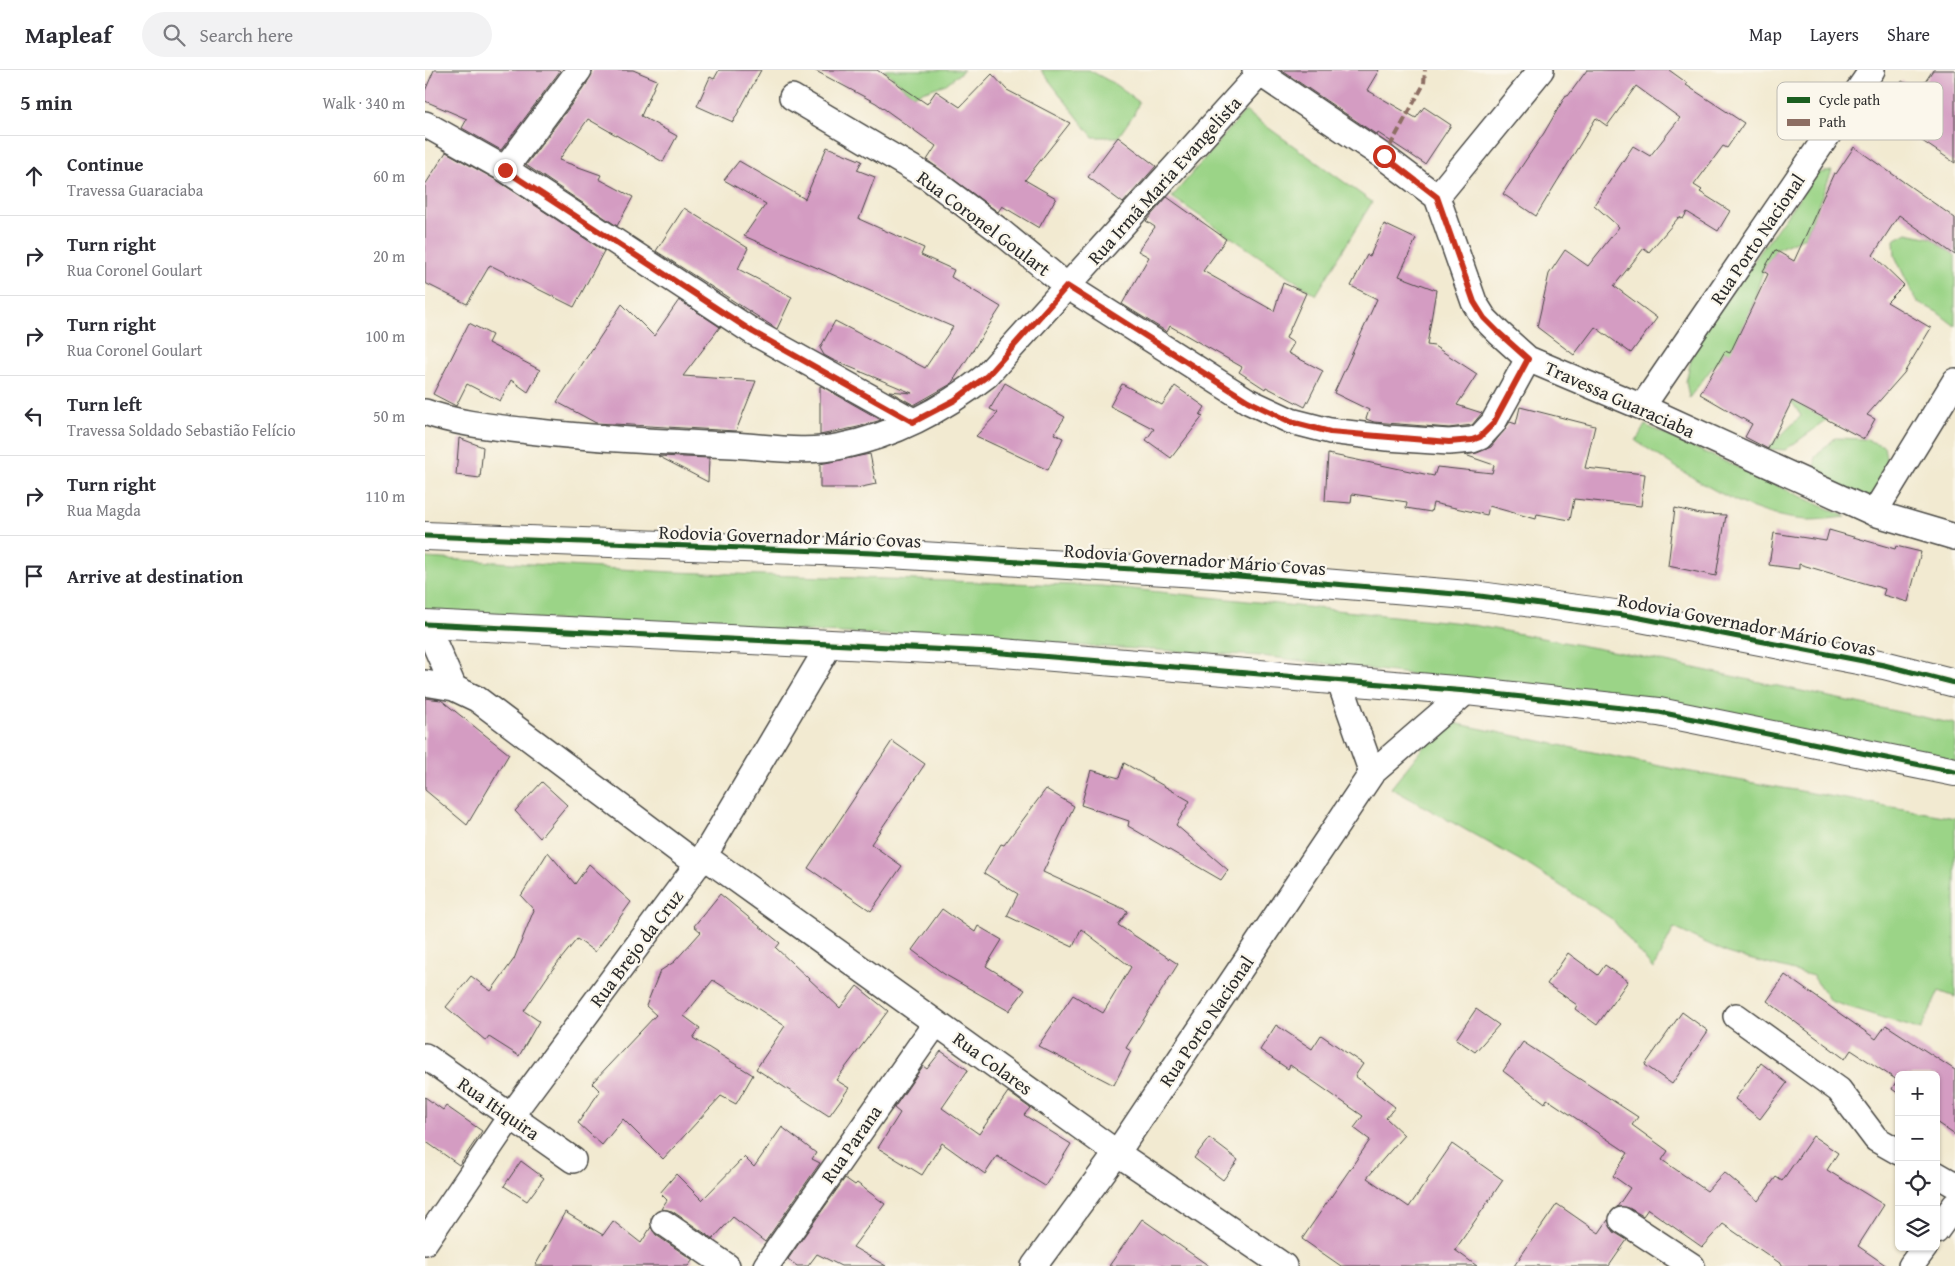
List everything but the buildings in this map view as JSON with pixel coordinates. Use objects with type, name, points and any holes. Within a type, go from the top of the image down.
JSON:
[{"type":"highway","name":"Rodovia Governador Mário Covas","points":[[425,536],[873,554],[1214,574],[1480,596],[1630,616],[1884,664],[1955,683]]},
{"type":"highway","points":[[425,624],[991,652],[1467,691],[1659,712],[1955,772]]},
{"type":"street","points":[[505,170],[579,70]]},
{"type":"street","points":[[1257,72],[1384,156],[1437,197],[1541,70]]},
{"type":"street","name":"Rua Porto Nacional","points":[[1863,82],[1871,70]]},
{"type":"street","name":"Rua Irmã Maria Evangelista","points":[[425,412],[491,426],[609,440],[803,448],[840,447],[871,438],[913,422],[955,400],[987,376],[1257,72]]},
{"type":"street","name":"Rua Coronel Goulart","points":[[792,97],[929,178],[1001,231],[1067,286],[1248,401],[1291,422],[1330,432],[1449,442],[1472,440],[1480,437],[1493,424],[1528,359]]},
{"type":"street","points":[[425,124],[505,170],[753,332],[913,422]]},
{"type":"street","name":"Rua Porto Nacional","points":[[1642,407],[1823,140]]},
{"type":"street","name":"Travessa Guaraciaba","points":[[1437,197],[1474,302],[1484,318],[1528,359],[1642,407],[1874,513],[1955,537]]},
{"type":"street","points":[[1874,513],[1955,381]]},
{"type":"street","points":[[425,624],[454,688]]},
{"type":"street","name":"Rua Brejo da Cruz","points":[[425,1242],[510,1117],[701,861],[829,644]]},
{"type":"street","points":[[1339,680],[1372,773]]},
{"type":"street","name":"Rua Colares","points":[[425,683],[454,688],[477,699],[701,861],[936,1023],[1117,1153],[1284,1266]]},
{"type":"street","name":"Rua Porto Nacional","points":[[1034,1266],[1117,1153],[1372,773],[1467,691]]},
{"type":"street","points":[[1736,1016],[1839,1090],[1876,1139],[1895,1150]]},
{"type":"street","name":"Rua Parana","points":[[766,1266],[936,1023]]},
{"type":"street","name":"Rua Itiquira","points":[[425,1056],[573,1160]]},
{"type":"street","points":[[1940,1176],[1955,1185]]},
{"type":"street","points":[[1940,1226],[1955,1205]]},
{"type":"street","points":[[1622,1220],[1691,1266]]},
{"type":"street","points":[[664,1223],[727,1266]]},
{"type":"street","points":[[1911,1266],[1922,1251]]},
{"type":"green space","points":[[884,70],[964,70],[946,84],[913,95]]},
{"type":"green space","points":[[1041,70],[1089,70],[1113,83],[1139,102],[1134,114],[1118,137],[1093,137]]},
{"type":"green space","points":[[1245,111],[1372,202],[1316,295],[1172,197]]},
{"type":"green space","points":[[1832,171],[1805,237],[1775,250],[1763,271],[1751,310],[1738,337],[1773,354],[1838,399],[1827,420],[1785,450],[1767,449],[1801,416],[1777,387],[1725,351],[1689,398],[1686,381],[1695,343],[1817,173]]},
{"type":"green space","points":[[1907,233],[1931,238],[1955,255],[1955,326],[1937,312],[1916,301],[1895,256],[1894,240]]},
{"type":"green space","points":[[1645,425],[1846,517],[1808,520],[1785,517],[1762,511],[1717,492],[1636,441]]},
{"type":"green space","points":[[1835,438],[1864,439],[1884,446],[1888,470],[1872,501],[1816,475],[1815,457]]},
{"type":"green space","points":[[425,558],[672,572],[1101,586],[1462,623],[1638,656],[1955,724],[1955,782],[1608,698],[1262,656],[910,636],[425,614]]},
{"type":"green space","points":[[1444,721],[1674,769],[1955,818],[1955,997],[1939,991],[1921,1030],[1830,1001],[1813,976],[1730,954],[1674,928],[1653,969],[1612,919],[1530,866],[1391,788]]},
{"type":"marked path","points":[[1384,157],[1424,84],[1425,70]]},
{"type":"cycle path","points":[[425,536],[873,553],[1214,574],[1480,596],[1630,616],[1884,665],[1955,683]]},
{"type":"cycle path","points":[[425,624],[991,652],[1467,691],[1659,712],[1955,772]]},
{"type":"route","points":[[505,170],[753,332],[913,422],[955,400],[987,376],[1067,286],[1248,401],[1291,422],[1330,432],[1387,438],[1449,442],[1472,440],[1480,437],[1493,424],[1528,359],[1484,318],[1474,302],[1437,197],[1384,156]]}]
